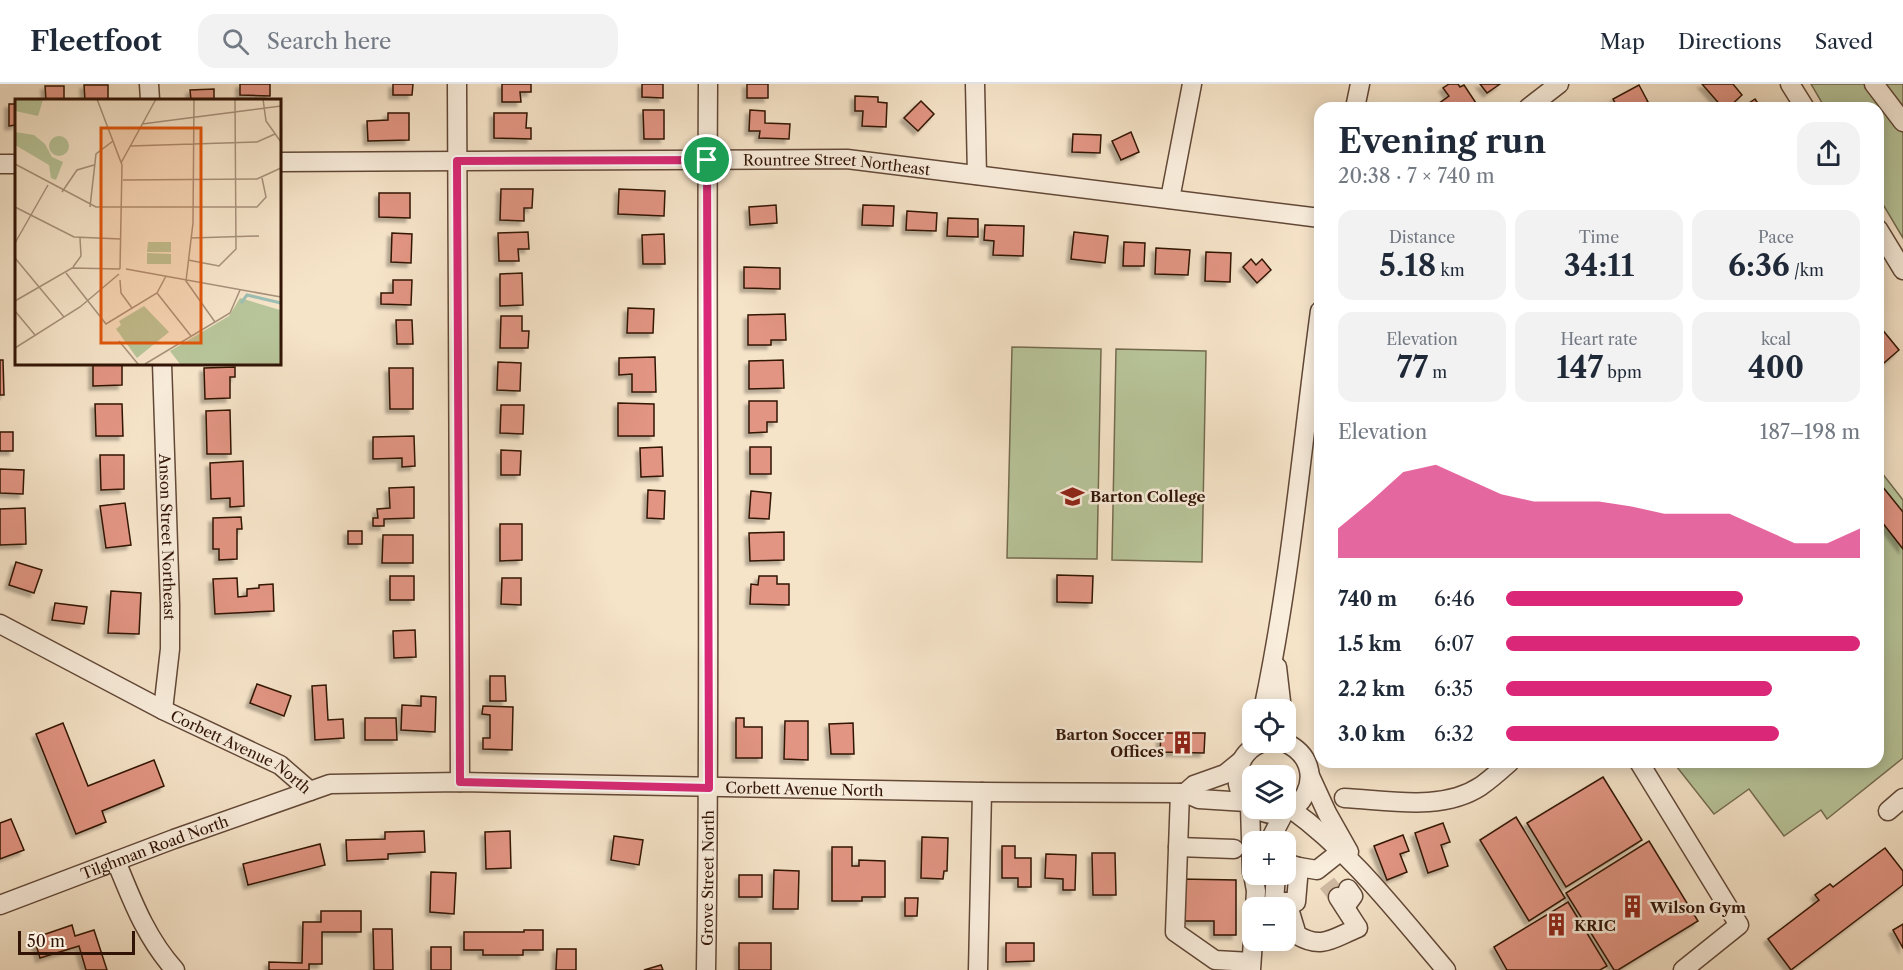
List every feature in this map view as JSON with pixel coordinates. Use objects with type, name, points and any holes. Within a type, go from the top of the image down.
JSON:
[{"type":"street","points":[[149,84],[150,99]]},
{"type":"street","points":[[457,84],[460,782]]},
{"type":"street","name":"Grove Street North","points":[[706,970],[709,788],[708,84]]},
{"type":"street","points":[[975,84],[977,175]]},
{"type":"street","points":[[1170,199],[1192,84]]},
{"type":"street","points":[[1356,102],[1360,84]]},
{"type":"street","points":[[1536,102],[1559,84]]},
{"type":"street","points":[[1791,84],[1802,102]]},
{"type":"street","points":[[1874,84],[1903,122]]},
{"type":"street","name":"Rountree Street Northeast","points":[[280,162],[847,159],[1314,217]]},
{"type":"street","points":[[1884,239],[1903,270]]},
{"type":"street","name":"Anson Street Northeast","points":[[162,364],[171,605],[170,649],[163,710]]},
{"type":"street","points":[[1265,699],[1275,654],[1314,398]]},
{"type":"street","name":"Corbett Avenue North","points":[[0,624],[163,710],[280,765],[310,791],[330,784],[460,782],[709,788],[1183,793],[1199,799],[1242,805]]},
{"type":"street","points":[[1275,654],[1281,699]]},
{"type":"street","points":[[1296,751],[1305,759],[1327,813],[1358,867]]},
{"type":"street","name":"Corbett Avenue North","points":[[1183,793],[1194,785],[1225,774],[1246,753]]},
{"type":"street","points":[[1242,795],[1238,782],[1238,771],[1248,753]]},
{"type":"street","points":[[1344,798],[1438,801],[1460,796],[1481,786],[1503,768]]},
{"type":"street","points":[[1644,768],[1739,925],[1683,970]]},
{"type":"street","points":[[1296,804],[1303,799],[1309,788],[1310,776]]},
{"type":"street","name":"Tilghman Road North","points":[[0,905],[310,791]]},
{"type":"street","points":[[978,970],[982,792]]},
{"type":"street","points":[[1183,793],[1178,847],[1175,932],[1215,960],[1251,966],[1252,951]]},
{"type":"street","points":[[1888,810],[1903,798]]},
{"type":"street","points":[[1296,816],[1310,823],[1358,867],[1446,970]]},
{"type":"street","points":[[1178,847],[1234,849]]},
{"type":"street","points":[[1328,881],[1341,851]]},
{"type":"street","points":[[116,861],[141,922],[175,970]]},
{"type":"street","points":[[1296,902],[1328,881],[1370,881]]},
{"type":"street","points":[[1296,933],[1309,942],[1324,942],[1358,928],[1328,881]]},
{"type":"green space","points":[[1811,84],[1903,84],[1903,238],[1884,206],[1884,102],[1822,102]]},
{"type":"green space","points":[[1012,347],[1101,349],[1097,559],[1007,558]]},
{"type":"green space","points":[[1116,349],[1206,351],[1202,562],[1112,560]]},
{"type":"green space","points":[[1884,476],[1903,500],[1903,758],[1827,819],[1821,810],[1784,836],[1749,789],[1714,814],[1678,768],[1884,768]]},
{"type":"building","points":[[240,84],[270,84],[270,96],[240,95]]},
{"type":"building","points":[[393,84],[413,84],[412,95],[393,95]]},
{"type":"building","points":[[502,84],[531,84],[531,92],[520,92],[521,102],[502,102]]},
{"type":"building","points":[[642,84],[663,84],[663,98],[642,97]]},
{"type":"building","points":[[747,84],[768,84],[768,98],[747,98]]},
{"type":"building","points":[[1449,84],[1458,84],[1460,87],[1464,85],[1475,102],[1441,102],[1449,96],[1443,88]]},
{"type":"building","points":[[1480,84],[1500,84],[1487,93]]},
{"type":"building","points":[[1702,84],[1733,84],[1742,95],[1734,102],[1718,102]]},
{"type":"building","points":[[84,85],[108,85],[108,99],[85,99]]},
{"type":"building","points":[[1639,85],[1648,102],[1615,102],[1613,99]]},
{"type":"building","points":[[45,86],[64,86],[64,99],[46,99]]},
{"type":"building","points":[[214,89],[214,99],[191,99],[190,90]]},
{"type":"building","points":[[855,96],[878,97],[878,102],[887,103],[886,127],[862,126],[863,111],[855,111]]},
{"type":"building","points":[[921,101],[934,114],[918,131],[904,118]]},
{"type":"building","points":[[9,104],[15,104],[15,125],[9,126]]},
{"type":"building","points":[[643,110],[664,110],[664,139],[644,139]]},
{"type":"building","points":[[750,110],[765,111],[765,123],[790,124],[789,139],[759,138],[760,131],[749,131]]},
{"type":"building","points":[[388,113],[409,113],[409,140],[368,141],[367,121],[388,120]]},
{"type":"building","points":[[494,113],[527,113],[526,128],[531,128],[531,139],[494,138]]},
{"type":"building","points":[[1131,132],[1139,152],[1121,160],[1112,141]]},
{"type":"building","points":[[1073,134],[1101,135],[1100,153],[1072,152]]},
{"type":"building","points":[[501,189],[533,189],[532,208],[524,208],[524,221],[500,220]]},
{"type":"building","points":[[619,189],[665,191],[664,216],[618,214]]},
{"type":"building","points":[[379,193],[410,193],[410,218],[379,217]]},
{"type":"building","points":[[776,205],[777,223],[750,225],[749,207]]},
{"type":"building","points":[[863,205],[894,206],[893,226],[862,225]]},
{"type":"building","points":[[907,211],[937,213],[936,231],[906,230]]},
{"type":"building","points":[[948,218],[978,219],[978,237],[947,236]]},
{"type":"building","points":[[985,225],[1024,226],[1023,256],[993,255],[994,241],[984,240]]},
{"type":"building","points":[[528,232],[529,249],[518,249],[519,261],[499,261],[498,233]]},
{"type":"building","points":[[1074,232],[1108,236],[1105,263],[1071,259]]},
{"type":"building","points":[[392,233],[412,234],[411,263],[391,262]]},
{"type":"building","points":[[664,234],[665,264],[643,264],[642,235]]},
{"type":"building","points":[[1124,242],[1145,243],[1144,266],[1123,266]]},
{"type":"building","points":[[1156,248],[1190,250],[1188,275],[1155,274]]},
{"type":"building","points":[[1206,252],[1231,253],[1230,282],[1205,281]]},
{"type":"building","points":[[1251,259],[1256,265],[1262,259],[1271,270],[1257,283],[1243,267]]},
{"type":"building","points":[[744,267],[780,268],[780,289],[744,288]]},
{"type":"building","points":[[522,273],[523,305],[500,306],[500,274]]},
{"type":"building","points":[[393,280],[412,280],[411,305],[381,304],[381,293],[393,293]]},
{"type":"building","points":[[628,308],[654,309],[653,333],[627,333]]},
{"type":"building","points":[[785,314],[786,340],[771,340],[771,345],[748,345],[748,315]]},
{"type":"building","points":[[501,316],[522,316],[522,331],[529,331],[528,348],[500,348]]},
{"type":"building","points":[[396,320],[412,320],[413,344],[397,344]]},
{"type":"building","points":[[1884,332],[1899,350],[1884,363]]},
{"type":"building","points":[[655,357],[656,392],[632,392],[632,374],[619,375],[619,358]]},
{"type":"building","points":[[0,360],[3,360],[4,395],[0,395]]},
{"type":"building","points":[[783,360],[784,388],[749,389],[749,361]]},
{"type":"building","points":[[498,362],[521,363],[520,391],[497,390]]},
{"type":"building","points":[[93,364],[122,364],[122,385],[93,386]]},
{"type":"building","points":[[235,367],[235,377],[230,377],[230,398],[205,399],[204,368]]},
{"type":"building","points":[[389,368],[413,368],[413,409],[390,409]]},
{"type":"building","points":[[749,401],[777,401],[777,422],[767,422],[767,432],[749,433]]},
{"type":"building","points":[[618,403],[654,404],[654,436],[618,436]]},
{"type":"building","points":[[95,404],[122,404],[123,436],[96,436]]},
{"type":"building","points":[[501,405],[524,405],[523,434],[500,433]]},
{"type":"building","points":[[230,410],[231,454],[207,454],[206,411]]},
{"type":"building","points":[[0,432],[13,432],[13,451],[0,451]]},
{"type":"building","points":[[414,436],[415,466],[402,467],[402,458],[373,459],[373,437]]},
{"type":"building","points":[[662,447],[663,476],[641,477],[640,448]]},
{"type":"building","points":[[750,447],[771,447],[771,474],[750,474]]},
{"type":"building","points":[[501,450],[521,451],[520,475],[501,475]]},
{"type":"building","points":[[100,455],[124,455],[124,489],[101,490]]},
{"type":"building","points":[[243,461],[244,506],[230,507],[230,498],[211,499],[210,463]]},
{"type":"building","points":[[0,469],[24,470],[23,494],[0,493]]},
{"type":"building","points":[[414,487],[414,518],[384,519],[384,526],[373,526],[373,518],[378,518],[377,509],[390,508],[389,488]]},
{"type":"building","points":[[1884,488],[1903,512],[1903,549],[1884,525]]},
{"type":"building","points":[[648,490],[665,491],[664,519],[647,518]]},
{"type":"building","points":[[751,491],[771,493],[769,519],[749,518]]},
{"type":"building","points":[[125,503],[131,545],[106,548],[100,506]]},
{"type":"building","points":[[25,508],[26,544],[0,545],[0,509]]},
{"type":"building","points":[[241,517],[242,529],[237,529],[237,559],[219,560],[219,549],[213,549],[213,518]]},
{"type":"building","points":[[500,524],[522,524],[522,560],[500,561]]},
{"type":"building","points":[[348,531],[362,531],[362,544],[348,544]]},
{"type":"building","points":[[784,532],[784,560],[750,561],[749,533]]},
{"type":"building","points":[[383,535],[413,535],[413,563],[382,563]]},
{"type":"building","points":[[16,562],[42,570],[34,593],[9,585]]},
{"type":"building","points":[[1057,575],[1093,576],[1092,603],[1057,602]]},
{"type":"building","points":[[390,576],[414,576],[414,600],[390,600]]},
{"type":"building","points":[[759,576],[777,576],[777,584],[789,584],[789,605],[750,604],[751,584],[758,585]]},
{"type":"building","points":[[237,578],[238,597],[247,596],[247,589],[273,584],[274,611],[215,614],[213,579]]},
{"type":"building","points":[[502,578],[521,578],[521,605],[501,604]]},
{"type":"building","points":[[111,591],[141,593],[139,634],[108,633]]},
{"type":"building","points":[[55,603],[87,607],[84,624],[52,620]]},
{"type":"building","points":[[415,630],[416,657],[394,658],[393,631]]},
{"type":"building","points":[[490,676],[505,676],[506,701],[490,701]]},
{"type":"building","points":[[257,684],[291,696],[284,716],[250,703]]},
{"type":"building","points":[[326,685],[328,720],[343,719],[344,738],[315,740],[312,686]]},
{"type":"building","points":[[421,696],[436,697],[435,732],[401,730],[402,705],[421,706]]},
{"type":"building","points":[[483,706],[513,707],[512,750],[483,749],[483,738],[490,738],[490,715],[482,714]]},
{"type":"building","points":[[365,718],[396,718],[397,740],[365,740]]},
{"type":"building","points":[[736,718],[744,718],[744,727],[762,727],[762,758],[736,758]]},
{"type":"building","points":[[785,721],[808,721],[808,760],[784,759]]},
{"type":"building","points":[[63,723],[88,786],[154,760],[164,786],[102,811],[106,822],[76,834],[36,734]]},
{"type":"building","points":[[853,723],[854,754],[831,754],[829,724]]},
{"type":"building","name":"Barton Soccer Offices","points":[[1161,733],[1205,733],[1204,753],[1160,752]]},
{"type":"building","points":[[1603,777],[1642,840],[1566,887],[1527,823]]},
{"type":"building","points":[[1516,817],[1565,898],[1529,921],[1480,840]]},
{"type":"building","points":[[11,819],[24,850],[0,859],[0,823]]},
{"type":"building","points":[[1443,823],[1450,842],[1441,845],[1448,866],[1428,873],[1415,833]]},
{"type":"building","points":[[424,831],[425,852],[388,854],[388,859],[347,861],[346,840],[385,839],[385,832]]},
{"type":"building","points":[[510,831],[511,868],[486,869],[485,832]]},
{"type":"building","points":[[1403,835],[1409,851],[1400,854],[1407,872],[1387,880],[1374,846]]},
{"type":"building","points":[[614,836],[643,840],[639,865],[611,860]]},
{"type":"building","points":[[922,837],[948,838],[947,871],[944,871],[943,879],[921,878]]},
{"type":"building","name":"Wilson Gym","points":[[1649,841],[1698,921],[1618,970],[1614,970],[1566,893]]},
{"type":"building","points":[[320,844],[325,865],[248,885],[243,864]]},
{"type":"building","points":[[1002,846],[1015,846],[1015,858],[1031,858],[1031,887],[1018,887],[1018,878],[1002,878]]},
{"type":"building","points":[[832,847],[852,847],[852,866],[859,866],[859,860],[885,861],[885,897],[862,897],[862,901],[832,901]]},
{"type":"building","points":[[1885,848],[1903,871],[1903,885],[1791,970],[1768,939],[1819,900],[1815,895],[1830,884],[1833,887]]},
{"type":"building","points":[[1092,853],[1115,853],[1116,895],[1093,895]]},
{"type":"building","points":[[1046,854],[1076,855],[1075,890],[1063,890],[1063,879],[1045,878]]},
{"type":"building","points":[[774,870],[799,871],[798,909],[773,909]]},
{"type":"building","points":[[431,872],[456,873],[454,914],[430,912]]},
{"type":"building","points":[[739,875],[762,875],[762,897],[739,897]]},
{"type":"building","points":[[1180,879],[1236,880],[1236,935],[1214,935],[1214,921],[1179,921]]},
{"type":"building","points":[[905,898],[918,898],[917,916],[905,916]]},
{"type":"building","name":"KRIC","points":[[1568,902],[1607,966],[1600,970],[1507,970],[1494,947]]},
{"type":"building","points":[[321,911],[361,911],[361,932],[322,932],[322,964],[309,964],[309,970],[269,970],[269,962],[302,963],[303,922],[321,922]]},
{"type":"building","points":[[1903,924],[1903,948],[1893,930]]},
{"type":"building","points":[[72,925],[75,936],[94,930],[107,970],[86,970],[79,946],[40,958],[34,938]]},
{"type":"building","points":[[373,929],[392,929],[393,970],[374,970]]},
{"type":"building","points":[[524,930],[543,930],[543,950],[523,950],[523,955],[483,955],[483,950],[464,950],[464,932],[524,932]]},
{"type":"building","points":[[739,943],[771,943],[771,970],[739,970]]},
{"type":"building","points":[[1006,943],[1034,943],[1034,961],[1006,962]]},
{"type":"building","points":[[431,947],[451,947],[451,970],[431,970]]},
{"type":"building","points":[[557,949],[576,949],[576,970],[556,970]]},
{"type":"building","points":[[661,965],[663,970],[644,970]]},
{"type":"tunnel","points":[[1327,883],[1338,897]]},
{"type":"place","name":"Barton College","points":[[1072,496]]},
{"type":"place","name":"Barton Soccer Offices","points":[[1182,743]]},
{"type":"place","name":"Wilson Gym","points":[[1632,907]]},
{"type":"place","name":"KRIC","points":[[1556,925]]},
{"type":"route","points":[[707,160],[709,788],[460,782],[457,161],[707,160]]}]
